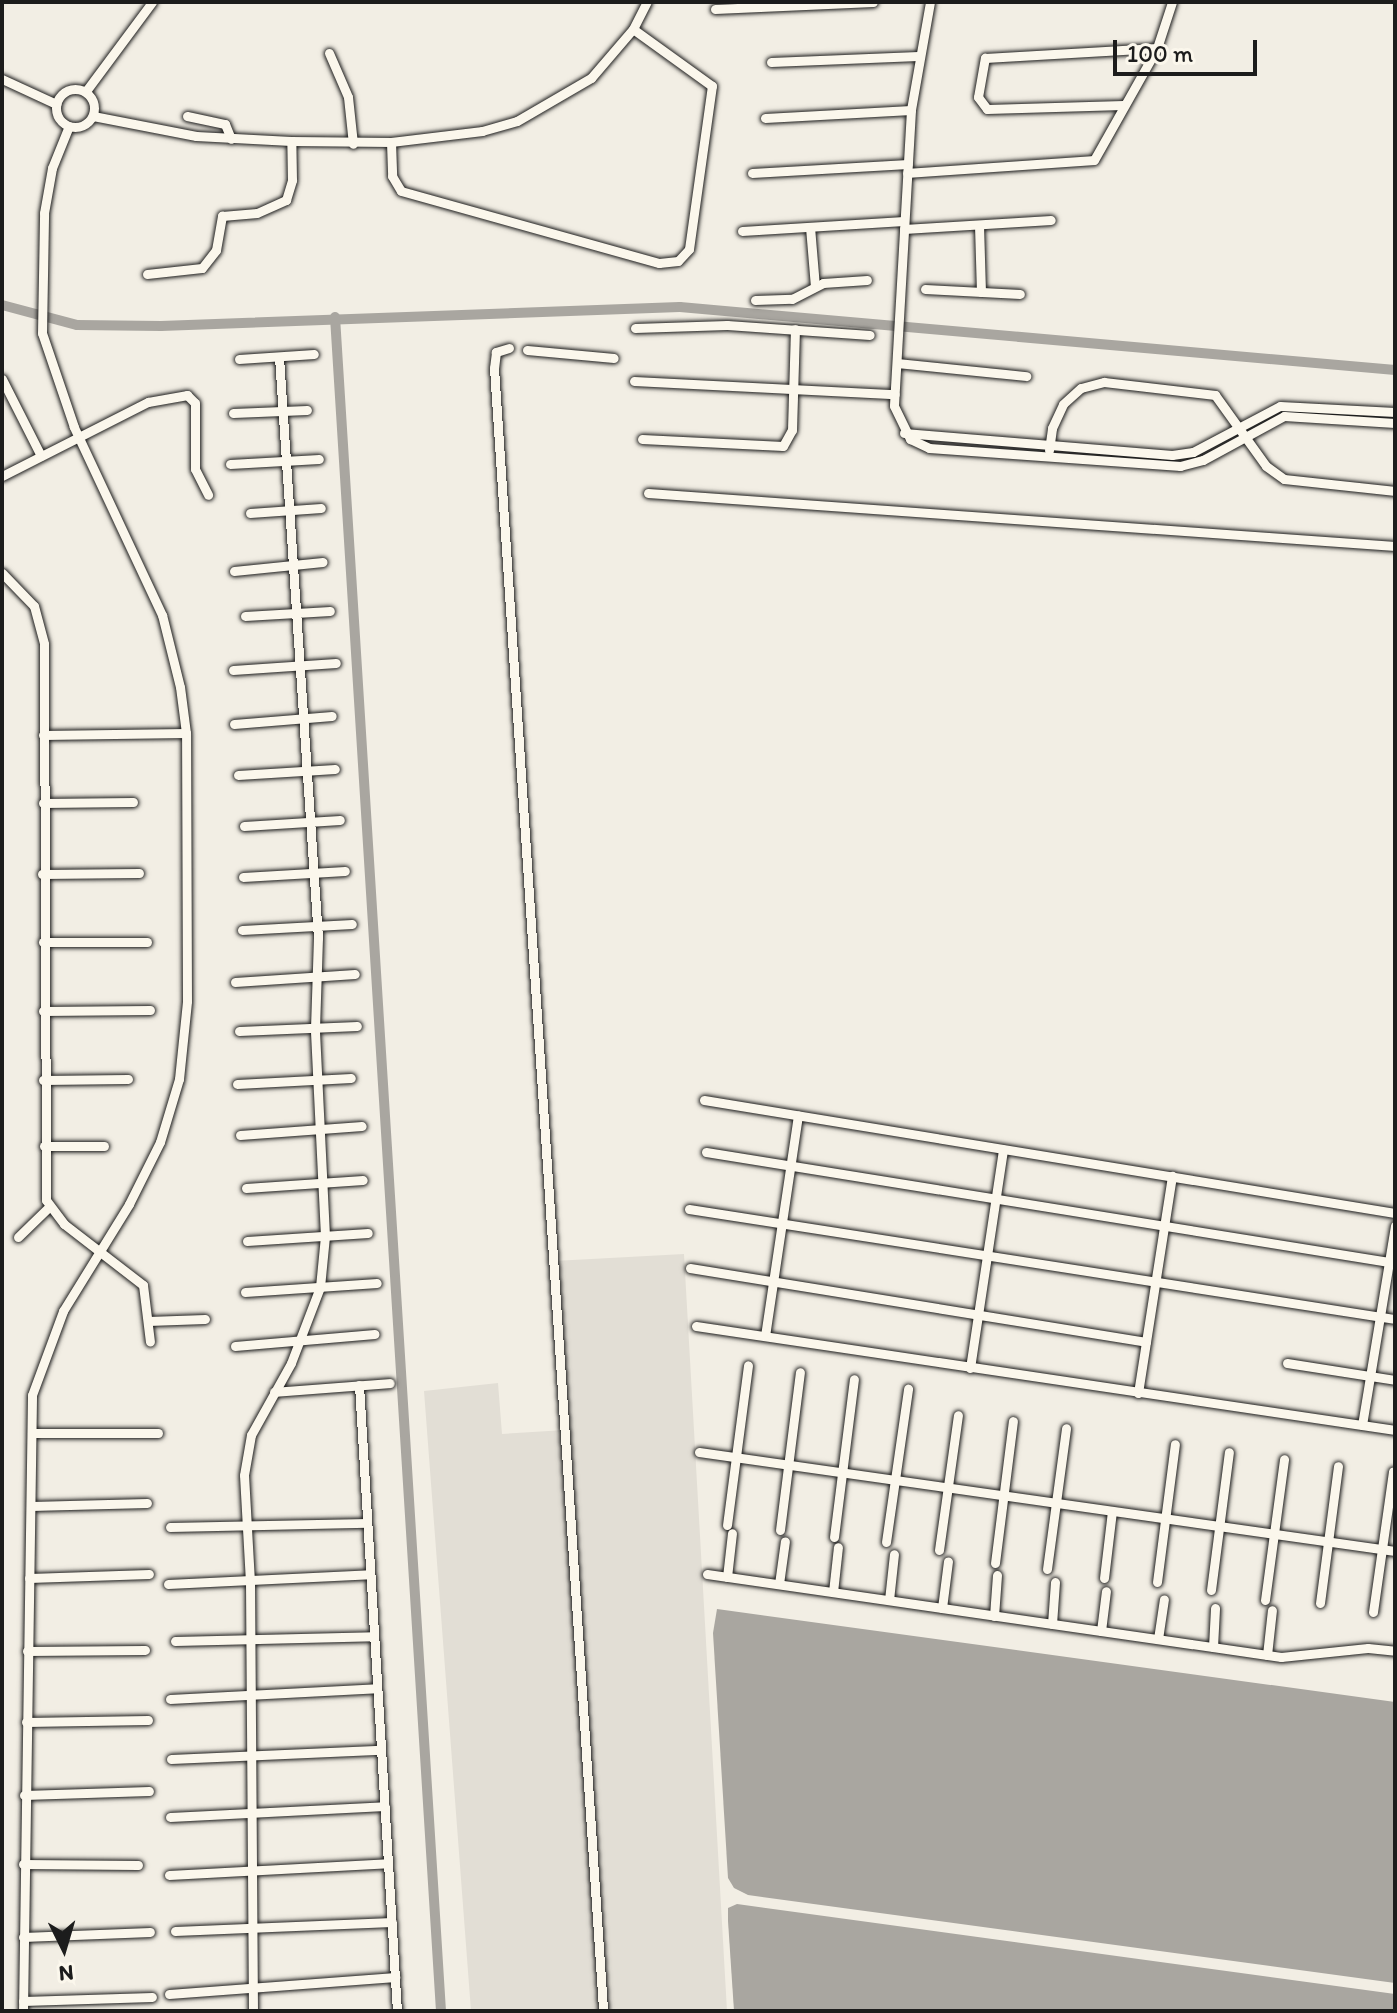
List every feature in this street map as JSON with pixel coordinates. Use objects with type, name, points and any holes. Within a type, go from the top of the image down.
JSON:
[{"type":"street","points":[[86,91],[152,2]]},
{"type":"street","points":[[93,116],[231,139],[353,144],[391,142],[517,121],[564,98],[603,65],[633,29],[647,2]]},
{"type":"street","points":[[715,9],[873,2]]},
{"type":"street","points":[[930,2],[918,56],[907,169],[895,394],[897,420],[904,433],[929,448],[1180,466],[1292,415],[1395,423]]},
{"type":"street","points":[[752,173],[1090,162],[1157,48],[1172,2]]},
{"type":"street","points":[[391,142],[392,176],[401,191],[659,263],[678,261],[689,249],[712,86],[633,29]]},
{"type":"street","points":[[1123,105],[987,109],[978,97],[985,58],[1157,48]]},
{"type":"street","points":[[329,53],[346,89],[353,144]]},
{"type":"street","points":[[771,62],[918,56]]},
{"type":"street","points":[[2,79],[56,104],[61,121],[69,126],[87,123],[93,116],[92,98],[86,91],[67,90],[56,104]]},
{"type":"street","points":[[765,118],[911,110]]},
{"type":"street","points":[[187,116],[225,124],[231,139]]},
{"type":"street","points":[[69,126],[52,168],[44,213],[42,333],[79,437],[162,615],[186,733],[187,1001],[179,1079],[160,1142],[63,1311],[32,1395],[23,2006],[152,1997]]},
{"type":"street","points":[[147,274],[202,268],[216,250],[222,216],[257,213],[286,200],[292,180],[291,141]]},
{"type":"street","points":[[742,231],[979,225],[1051,220]]},
{"type":"street","points":[[979,225],[981,292]]},
{"type":"street","points":[[810,227],[815,286]]},
{"type":"street","points":[[755,300],[792,299],[815,286],[867,280]]},
{"type":"street","points":[[925,289],[1020,294]]},
{"type":"street","points":[[635,328],[795,329],[870,335]]},
{"type":"street","points":[[642,439],[783,446],[792,430],[795,329]]},
{"type":"street","points":[[509,348],[495,355],[495,382],[603,2011]]},
{"type":"street","points":[[527,350],[614,358]]},
{"type":"street","points":[[239,359],[314,354]]},
{"type":"street","points":[[253,2011],[250,1582],[245,1527],[249,1446],[320,1287],[326,1182],[315,1028],[320,977],[297,666],[279,357]]},
{"type":"street","points":[[897,363],[1026,376]]},
{"type":"street","points":[[2,379],[41,456]]},
{"type":"street","points":[[634,381],[895,394]]},
{"type":"street","points":[[1048,457],[1063,404],[1094,382],[1215,395],[1266,466],[1284,479],[1395,491]]},
{"type":"street","points":[[2,476],[158,398],[193,396],[195,469],[208,495]]},
{"type":"street","points":[[904,433],[1172,455],[1193,452],[1292,404],[1395,412]]},
{"type":"street","points":[[233,413],[307,410]]},
{"type":"street","points":[[230,464],[319,459]]},
{"type":"street","points":[[648,493],[1395,546]]},
{"type":"street","points":[[250,513],[321,508]]},
{"type":"street","points":[[234,571],[323,562]]},
{"type":"street","points":[[2,573],[22,589],[40,621],[44,1146],[49,1207],[98,1251],[143,1285],[150,1342]]},
{"type":"street","points":[[245,616],[330,611]]},
{"type":"street","points":[[233,670],[336,663]]},
{"type":"street","points":[[234,724],[332,716]]},
{"type":"street","points":[[43,735],[186,733]]},
{"type":"street","points":[[238,775],[335,769]]},
{"type":"street","points":[[43,803],[133,802]]},
{"type":"street","points":[[244,826],[340,820]]},
{"type":"street","points":[[243,877],[345,871]]},
{"type":"street","points":[[42,874],[139,873]]},
{"type":"street","points":[[242,930],[352,924]]},
{"type":"street","points":[[43,942],[147,942]]},
{"type":"street","points":[[235,982],[355,974]]},
{"type":"street","points":[[43,1011],[150,1010]]},
{"type":"street","points":[[239,1031],[357,1026]]},
{"type":"street","points":[[237,1084],[351,1078]]},
{"type":"street","points":[[43,1080],[128,1079]]},
{"type":"street","points":[[704,1100],[1395,1213]]},
{"type":"street","points":[[765,1336],[798,1115]]},
{"type":"street","points":[[240,1135],[362,1126]]},
{"type":"street","points":[[44,1146],[104,1146]]},
{"type":"street","points":[[970,1368],[1003,1149]]},
{"type":"street","points":[[706,1152],[1392,1262]]},
{"type":"street","points":[[1138,1393],[1172,1176]]},
{"type":"street","points":[[246,1188],[363,1180]]},
{"type":"street","points":[[18,1237],[49,1207]]},
{"type":"street","points":[[689,1209],[1155,1285],[1395,1319]]},
{"type":"street","points":[[1362,1425],[1379,1317],[1392,1262],[1395,1226]]},
{"type":"street","points":[[247,1241],[368,1233]]},
{"type":"street","points":[[690,1268],[1146,1342]]},
{"type":"street","points":[[245,1292],[377,1283]]},
{"type":"street","points":[[148,1321],[205,1319]]},
{"type":"street","points":[[696,1326],[1395,1430]]},
{"type":"street","points":[[235,1346],[374,1334]]},
{"type":"street","points":[[1287,1363],[1395,1380]]},
{"type":"street","points":[[727,1577],[735,1458],[748,1365]]},
{"type":"street","points":[[780,1530],[800,1372]]},
{"type":"street","points":[[833,1592],[842,1473],[854,1379]]},
{"type":"street","points":[[274,1392],[390,1383]]},
{"type":"street","points":[[359,1385],[397,2011]]},
{"type":"street","points":[[886,1542],[908,1389]]},
{"type":"street","points":[[939,1550],[958,1415]]},
{"type":"street","points":[[995,1563],[1013,1421]]},
{"type":"street","points":[[1047,1569],[1066,1428]]},
{"type":"street","points":[[32,1433],[158,1433]]},
{"type":"street","points":[[1157,1582],[1175,1444]]},
{"type":"street","points":[[699,1452],[1395,1551]]},
{"type":"street","points":[[1211,1590],[1229,1452]]},
{"type":"street","points":[[1265,1600],[1284,1459]]},
{"type":"street","points":[[1320,1603],[1338,1466]]},
{"type":"street","points":[[1373,1612],[1393,1471]]},
{"type":"street","points":[[31,1506],[147,1503]]},
{"type":"street","points":[[1104,1578],[1112,1511]]},
{"type":"street","points":[[170,1527],[367,1523]]},
{"type":"street","points":[[779,1584],[785,1541]]},
{"type":"street","points":[[889,1600],[894,1554]]},
{"type":"street","points":[[942,1608],[948,1561]]},
{"type":"street","points":[[29,1578],[149,1574]]},
{"type":"street","points":[[168,1584],[370,1574]]},
{"type":"street","points":[[707,1574],[1267,1655],[1395,1651]]},
{"type":"street","points":[[994,1616],[997,1575]]},
{"type":"street","points":[[1052,1624],[1055,1582]]},
{"type":"street","points":[[1101,1631],[1106,1591]]},
{"type":"street","points":[[1158,1639],[1164,1599]]},
{"type":"street","points":[[1213,1647],[1215,1608]]},
{"type":"street","points":[[1267,1655],[1272,1610]]},
{"type":"street","points":[[175,1641],[374,1636]]},
{"type":"street","points":[[27,1651],[145,1650]]},
{"type":"street","points":[[170,1699],[377,1688]]},
{"type":"street","points":[[26,1722],[148,1720]]},
{"type":"street","points":[[171,1759],[251,1758],[381,1750]]},
{"type":"street","points":[[24,1795],[149,1791]]},
{"type":"street","points":[[170,1817],[252,1816],[385,1806]]},
{"type":"street","points":[[169,1875],[252,1873],[388,1863]]},
{"type":"street","points":[[23,1864],[138,1865]]},
{"type":"street","points":[[175,1931],[392,1922]]},
{"type":"street","points":[[23,1937],[150,1932]]},
{"type":"street","points":[[169,1994],[395,1977]]},
{"type":"shaded area","points":[[684,1254],[727,2011],[471,2011],[424,1391],[498,1383],[502,1434],[565,1430],[554,1261]]},
{"type":"shaded area","points":[[717,1609],[1395,1702],[1395,1983],[748,1895],[734,1888],[728,1878],[713,1633]]},
{"type":"shaded area","points":[[737,1904],[1395,1994],[1395,2011],[734,2011],[728,1908]]},
{"type":"waterway","points":[[2,305],[77,325],[161,326],[680,307],[1395,370]]},
{"type":"waterway","points":[[335,317],[441,2011]]}]
